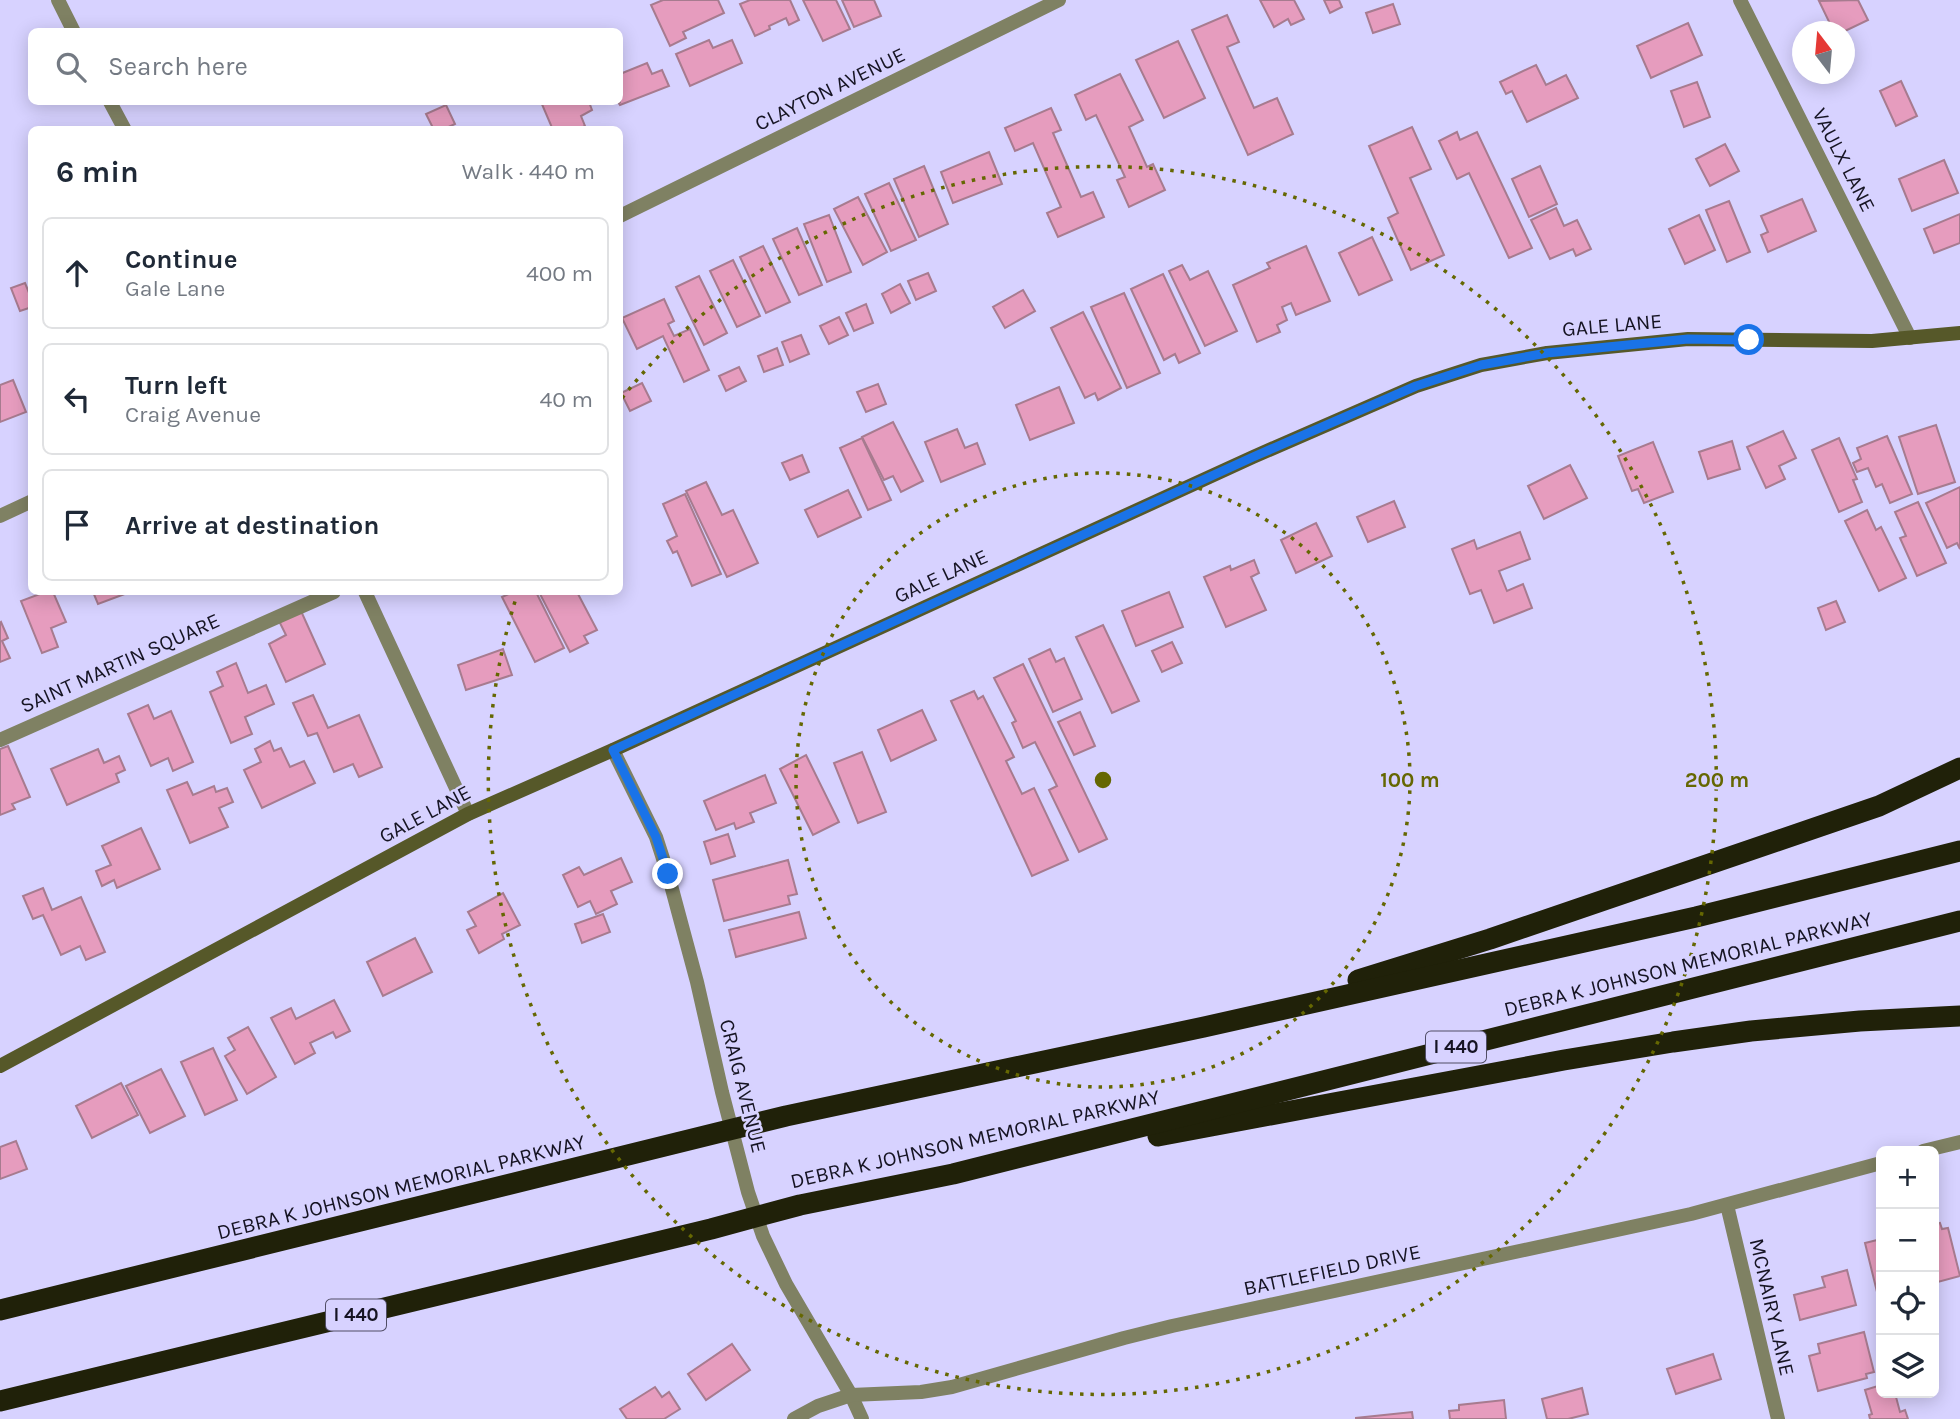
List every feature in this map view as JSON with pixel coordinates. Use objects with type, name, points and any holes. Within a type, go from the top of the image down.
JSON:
[{"type":"highway","points":[[1204,1027],[1529,926],[1879,806],[1960,768]]},
{"type":"highway","name":"DEBRA K JOHNSON MEMORIAL PARKWAY","points":[[0,1310],[786,1116],[1204,1027],[1696,917],[1960,851]]},
{"type":"highway","name":"DEBRA K JOHNSON MEMORIAL PARKWAY","points":[[0,1401],[711,1229],[800,1205],[953,1174],[1960,921]]},
{"type":"highway","points":[[953,1174],[1673,1042],[1846,1022],[1960,1016]]},
{"type":"street","points":[[58,0],[72,28]]},
{"type":"street","name":"CLAYTON AVENUE","points":[[623,215],[1059,0]]},
{"type":"street","name":"VAULX LANE","points":[[1740,0],[1910,338]]},
{"type":"street","points":[[112,105],[123,126]]},
{"type":"street","name":"GALE LANE","points":[[0,1066],[468,814],[1253,457],[1416,386],[1481,365],[1547,353],[1688,339],[1847,342],[1960,333]]},
{"type":"street","points":[[0,516],[28,503]]},
{"type":"street","name":"SAINT MARTIN SQUARE","points":[[0,740],[327,595]]},
{"type":"street","points":[[366,595],[468,814]]},
{"type":"street","name":"CRAIG AVENUE","points":[[613,750],[656,837],[668,874],[697,982],[725,1105],[748,1192],[763,1236],[782,1276],[851,1395],[862,1419]]},
{"type":"street","points":[[1939,1147],[1960,1142]]},
{"type":"street","name":"BATTLEFIELD DRIVE","points":[[794,1419],[818,1406],[851,1395],[921,1392],[952,1387],[1172,1326],[1588,1237],[1727,1205],[1876,1164]]},
{"type":"street","name":"MCNAIRY LANE","points":[[1727,1205],[1778,1419]]},
{"type":"building","points":[[663,0],[718,0],[724,13],[683,32],[686,38],[670,46],[651,5]]},
{"type":"building","points":[[750,0],[790,0],[799,20],[789,25],[786,18],[755,36],[740,4]]},
{"type":"building","points":[[803,0],[836,0],[850,29],[823,41]]},
{"type":"building","points":[[842,0],[874,0],[881,16],[854,27]]},
{"type":"building","points":[[1260,0],[1294,0],[1304,19],[1291,25],[1288,19],[1274,27]]},
{"type":"building","points":[[1324,0],[1339,0],[1342,7],[1330,13]]},
{"type":"building","points":[[1858,0],[1868,20],[1855,26],[1855,21],[1829,21],[1819,1]]},
{"type":"building","points":[[1393,4],[1400,24],[1373,33],[1366,13]]},
{"type":"building","points":[[1227,15],[1239,42],[1227,47],[1254,108],[1277,98],[1293,134],[1248,155],[1192,30]]},
{"type":"building","points":[[1688,23],[1702,55],[1651,78],[1637,46]]},
{"type":"building","points":[[709,40],[713,48],[732,40],[742,63],[690,86],[676,54]]},
{"type":"building","points":[[1178,41],[1205,98],[1164,118],[1136,60]]},
{"type":"building","points":[[647,63],[652,74],[662,70],[669,86],[623,104],[623,73]]},
{"type":"building","points":[[1536,65],[1546,85],[1566,75],[1578,98],[1527,122],[1512,91],[1506,94],[1500,82]]},
{"type":"building","points":[[1120,74],[1143,120],[1129,127],[1147,167],[1153,164],[1165,190],[1129,207],[1117,180],[1125,177],[1096,115],[1086,120],[1075,95]]},
{"type":"building","points":[[1901,81],[1917,116],[1896,126],[1880,91]]},
{"type":"building","points":[[1697,82],[1710,117],[1684,127],[1671,91]]},
{"type":"building","points":[[446,105],[455,124],[432,126],[426,114]]},
{"type":"building","points":[[542,105],[590,105],[592,110],[581,116],[585,126],[551,126]]},
{"type":"building","points":[[1051,108],[1061,130],[1053,133],[1081,197],[1093,192],[1104,217],[1058,237],[1047,213],[1061,207],[1033,143],[1015,151],[1005,128]]},
{"type":"building","points":[[1412,127],[1431,169],[1410,178],[1444,255],[1411,270],[1388,218],[1398,213],[1369,146]]},
{"type":"building","points":[[1457,132],[1460,140],[1477,132],[1532,248],[1509,258],[1469,173],[1457,179],[1439,141]]},
{"type":"building","points":[[1725,144],[1739,171],[1710,186],[1696,159]]},
{"type":"building","points":[[989,152],[1002,184],[953,203],[941,172]]},
{"type":"building","points":[[1944,160],[1958,193],[1912,211],[1899,179]]},
{"type":"building","points":[[924,166],[948,224],[919,237],[894,179]]},
{"type":"building","points":[[1540,166],[1557,204],[1529,217],[1512,179]]},
{"type":"building","points":[[889,183],[916,240],[891,251],[865,194]]},
{"type":"building","points":[[858,197],[887,252],[863,265],[834,209]]},
{"type":"building","points":[[1802,199],[1816,231],[1768,252],[1761,235],[1768,232],[1761,216]]},
{"type":"building","points":[[1729,201],[1750,252],[1727,262],[1706,210]]},
{"type":"building","points":[[1556,208],[1564,226],[1577,220],[1591,249],[1576,256],[1573,249],[1550,259],[1531,220]]},
{"type":"building","points":[[1960,214],[1960,243],[1934,253],[1924,229]]},
{"type":"building","points":[[829,215],[851,272],[827,282],[804,224]]},
{"type":"building","points":[[1699,215],[1715,250],[1685,264],[1669,229]]},
{"type":"building","points":[[797,228],[822,285],[799,295],[773,239]]},
{"type":"building","points":[[1372,237],[1392,280],[1359,295],[1339,253]]},
{"type":"building","points":[[763,246],[790,302],[766,313],[740,257]]},
{"type":"building","points":[[1306,246],[1330,301],[1296,315],[1291,303],[1282,307],[1287,320],[1277,325],[1280,332],[1257,342],[1233,285],[1270,268],[1267,263]]},
{"type":"building","points":[[733,260],[760,316],[737,327],[710,271]]},
{"type":"building","points":[[1182,265],[1190,280],[1208,271],[1237,331],[1205,346],[1169,271]]},
{"type":"building","points":[[928,273],[936,291],[916,300],[908,281]]},
{"type":"building","points":[[1163,274],[1200,353],[1179,363],[1175,354],[1164,360],[1131,289]]},
{"type":"building","points":[[699,276],[727,333],[704,345],[676,287]]},
{"type":"building","points":[[25,283],[28,290],[28,308],[20,311],[11,288]]},
{"type":"building","points":[[900,284],[910,303],[891,313],[882,294]]},
{"type":"building","points":[[1023,290],[1035,311],[1005,328],[993,307]]},
{"type":"building","points":[[1124,293],[1160,373],[1127,388],[1091,307]]},
{"type":"building","points":[[664,299],[674,321],[668,324],[674,336],[690,329],[709,370],[684,382],[663,336],[637,349],[623,318]]},
{"type":"building","points":[[866,304],[873,323],[854,331],[846,313]]},
{"type":"building","points":[[1083,312],[1121,388],[1098,400],[1095,393],[1085,398],[1051,328]]},
{"type":"building","points":[[839,317],[848,335],[829,344],[820,326]]},
{"type":"building","points":[[801,335],[809,354],[790,362],[782,342]]},
{"type":"building","points":[[777,348],[783,365],[764,372],[758,356]]},
{"type":"building","points":[[739,367],[746,381],[726,391],[719,376]]},
{"type":"building","points":[[13,380],[26,412],[0,422],[0,385]]},
{"type":"building","points":[[642,383],[651,401],[630,411],[623,392]]},
{"type":"building","points":[[878,384],[886,404],[866,412],[857,392]]},
{"type":"building","points":[[1059,387],[1074,423],[1030,440],[1016,405]]},
{"type":"building","points":[[893,422],[923,481],[901,492],[893,476],[884,480],[862,437]]},
{"type":"building","points":[[1936,425],[1955,482],[1918,494],[1899,437]]},
{"type":"building","points":[[957,429],[965,448],[977,443],[985,464],[941,482],[925,442]]},
{"type":"building","points":[[1783,431],[1796,458],[1779,466],[1785,479],[1766,488],[1747,447]]},
{"type":"building","points":[[1887,436],[1912,494],[1890,503],[1882,484],[1876,487],[1868,468],[1857,472],[1853,463],[1861,459],[1857,448]]},
{"type":"building","points":[[862,438],[891,500],[868,510],[840,448]]},
{"type":"building","points":[[1839,438],[1857,479],[1853,480],[1862,502],[1839,512],[1812,450]]},
{"type":"building","points":[[1732,441],[1740,469],[1708,479],[1699,452]]},
{"type":"building","points":[[1653,442],[1673,492],[1644,503],[1638,489],[1632,491],[1618,456]]},
{"type":"building","points":[[802,455],[809,472],[790,480],[782,463]]},
{"type":"building","points":[[1570,465],[1587,498],[1544,519],[1528,486]]},
{"type":"building","points":[[706,482],[722,515],[733,510],[758,563],[727,577],[686,491]]},
{"type":"building","points":[[1960,487],[1960,549],[1957,543],[1947,548],[1926,503]]},
{"type":"building","points":[[848,490],[861,517],[818,537],[805,510]]},
{"type":"building","points":[[685,494],[721,574],[692,586],[677,551],[673,553],[667,541],[677,536],[663,504]]},
{"type":"building","points":[[1394,501],[1405,527],[1368,542],[1357,517]]},
{"type":"building","points":[[1918,502],[1946,563],[1917,576],[1900,538],[1906,536],[1895,512]]},
{"type":"building","points":[[1867,510],[1876,530],[1881,527],[1906,578],[1879,591],[1845,521]]},
{"type":"building","points":[[1316,523],[1332,556],[1296,573],[1281,540]]},
{"type":"building","points":[[1520,532],[1530,559],[1499,571],[1507,591],[1523,584],[1532,608],[1494,623],[1481,590],[1470,594],[1452,549],[1474,540],[1477,549]]},
{"type":"building","points":[[1254,560],[1259,573],[1251,577],[1266,610],[1226,627],[1204,577]]},
{"type":"building","points":[[1169,592],[1183,627],[1136,646],[1122,611]]},
{"type":"building","points":[[37,595],[54,595],[66,622],[51,628],[58,647],[42,653],[21,601]]},
{"type":"building","points":[[94,595],[122,595],[98,604]]},
{"type":"building","points":[[538,595],[564,648],[535,662],[502,597]]},
{"type":"building","points":[[541,595],[579,595],[597,630],[584,636],[588,643],[570,652]]},
{"type":"building","points":[[1836,601],[1845,622],[1826,630],[1818,608]]},
{"type":"building","points":[[301,611],[325,664],[286,682],[269,644],[286,635],[279,621]]},
{"type":"building","points":[[0,623],[8,638],[2,641],[10,658],[0,662]]},
{"type":"building","points":[[1103,625],[1139,701],[1112,713],[1076,637]]},
{"type":"building","points":[[1172,642],[1182,663],[1162,672],[1152,651]]},
{"type":"building","points":[[503,649],[512,675],[466,690],[458,665]]},
{"type":"building","points":[[1050,649],[1056,662],[1064,658],[1082,699],[1053,712],[1029,659]]},
{"type":"building","points":[[236,663],[248,693],[266,685],[274,704],[245,717],[252,734],[231,743],[210,692],[223,686],[217,672]]},
{"type":"building","points":[[1023,664],[1107,839],[1079,852],[1049,790],[1057,786],[1035,742],[1023,748],[1012,723],[1016,721],[994,678]]},
{"type":"building","points":[[974,691],[978,699],[983,696],[1014,757],[1006,761],[1022,794],[1034,788],[1068,860],[1032,876],[951,701]]},
{"type":"building","points":[[313,695],[328,728],[359,715],[382,767],[359,777],[353,764],[334,772],[317,733],[308,736],[293,703]]},
{"type":"building","points":[[148,705],[154,719],[171,711],[193,762],[173,771],[168,758],[151,766],[128,714]]},
{"type":"building","points":[[922,710],[936,740],[891,761],[878,730]]},
{"type":"building","points":[[1080,712],[1095,746],[1074,755],[1058,722]]},
{"type":"building","points":[[270,741],[274,751],[281,748],[290,767],[304,761],[315,783],[262,808],[244,770],[261,762],[255,749]]},
{"type":"building","points":[[8,746],[30,797],[12,804],[15,809],[0,815],[0,749]]},
{"type":"building","points":[[98,749],[104,763],[119,756],[125,770],[116,774],[119,782],[67,805],[51,769]]},
{"type":"building","points":[[862,752],[886,812],[858,823],[834,763]]},
{"type":"building","points":[[806,755],[839,822],[813,835],[780,769]]},
{"type":"building","points":[[765,775],[776,803],[750,813],[754,822],[736,829],[734,823],[716,830],[704,801]]},
{"type":"building","points":[[187,782],[193,795],[214,786],[216,792],[227,788],[233,802],[219,808],[228,827],[190,843],[167,790]]},
{"type":"building","points":[[141,828],[160,869],[117,888],[114,880],[102,886],[96,871],[111,865],[102,846]]},
{"type":"building","points":[[728,834],[735,856],[711,864],[704,842]]},
{"type":"building","points":[[621,858],[632,882],[611,891],[617,904],[596,914],[590,901],[578,907],[563,875],[579,867],[584,875]]},
{"type":"building","points":[[788,860],[797,894],[788,896],[790,904],[724,921],[713,880]]},
{"type":"building","points":[[43,888],[52,910],[81,897],[105,952],[86,960],[80,946],[61,955],[43,915],[33,919],[23,896]]},
{"type":"building","points":[[503,893],[520,925],[502,934],[504,939],[479,953],[467,930],[476,926],[468,912]]},
{"type":"building","points":[[799,912],[806,938],[736,957],[729,930]]},
{"type":"building","points":[[603,914],[610,932],[582,943],[575,924]]},
{"type":"building","points":[[415,938],[432,972],[383,996],[367,962]]},
{"type":"building","points":[[334,1000],[350,1031],[336,1038],[333,1032],[310,1043],[315,1053],[295,1064],[271,1018],[291,1008],[296,1019]]},
{"type":"building","points":[[248,1027],[276,1077],[247,1094],[225,1056],[235,1050],[228,1038]]},
{"type":"building","points":[[213,1048],[237,1100],[205,1115],[181,1062]]},
{"type":"building","points":[[161,1069],[185,1116],[150,1133],[126,1086]]},
{"type":"building","points":[[121,1083],[138,1115],[92,1138],[76,1106]]},
{"type":"building","points":[[16,1141],[27,1169],[0,1179],[0,1147]]},
{"type":"building","points":[[1939,1223],[1942,1229],[1948,1228],[1960,1276],[1939,1282],[1939,1272]]},
{"type":"building","points":[[1876,1240],[1876,1288],[1865,1243]]},
{"type":"building","points":[[1847,1270],[1856,1305],[1800,1320],[1794,1295],[1825,1287],[1822,1277]]},
{"type":"building","points":[[1864,1332],[1874,1372],[1866,1374],[1867,1378],[1818,1391],[1809,1356],[1820,1353],[1818,1344]]},
{"type":"building","points":[[732,1344],[750,1370],[706,1400],[688,1374]]},
{"type":"building","points":[[1713,1354],[1721,1379],[1676,1394],[1667,1369]]},
{"type":"building","points":[[655,1387],[662,1397],[669,1392],[680,1409],[664,1419],[627,1419],[620,1409]]},
{"type":"building","points":[[1876,1387],[1876,1398],[1896,1398],[1900,1412],[1905,1410],[1908,1419],[1870,1419],[1869,1415],[1872,1414],[1865,1390]]},
{"type":"building","points":[[1582,1388],[1588,1414],[1568,1419],[1547,1419],[1542,1399]]},
{"type":"building","points":[[1504,1400],[1506,1419],[1450,1419],[1449,1411],[1459,1410],[1459,1405]]},
{"type":"building","points":[[1412,1412],[1413,1419],[1356,1419],[1356,1418]]},
{"type":"route","points":[[668,874],[656,837],[613,750],[1253,457],[1416,386],[1481,365],[1547,353],[1688,339],[1749,340]]}]
